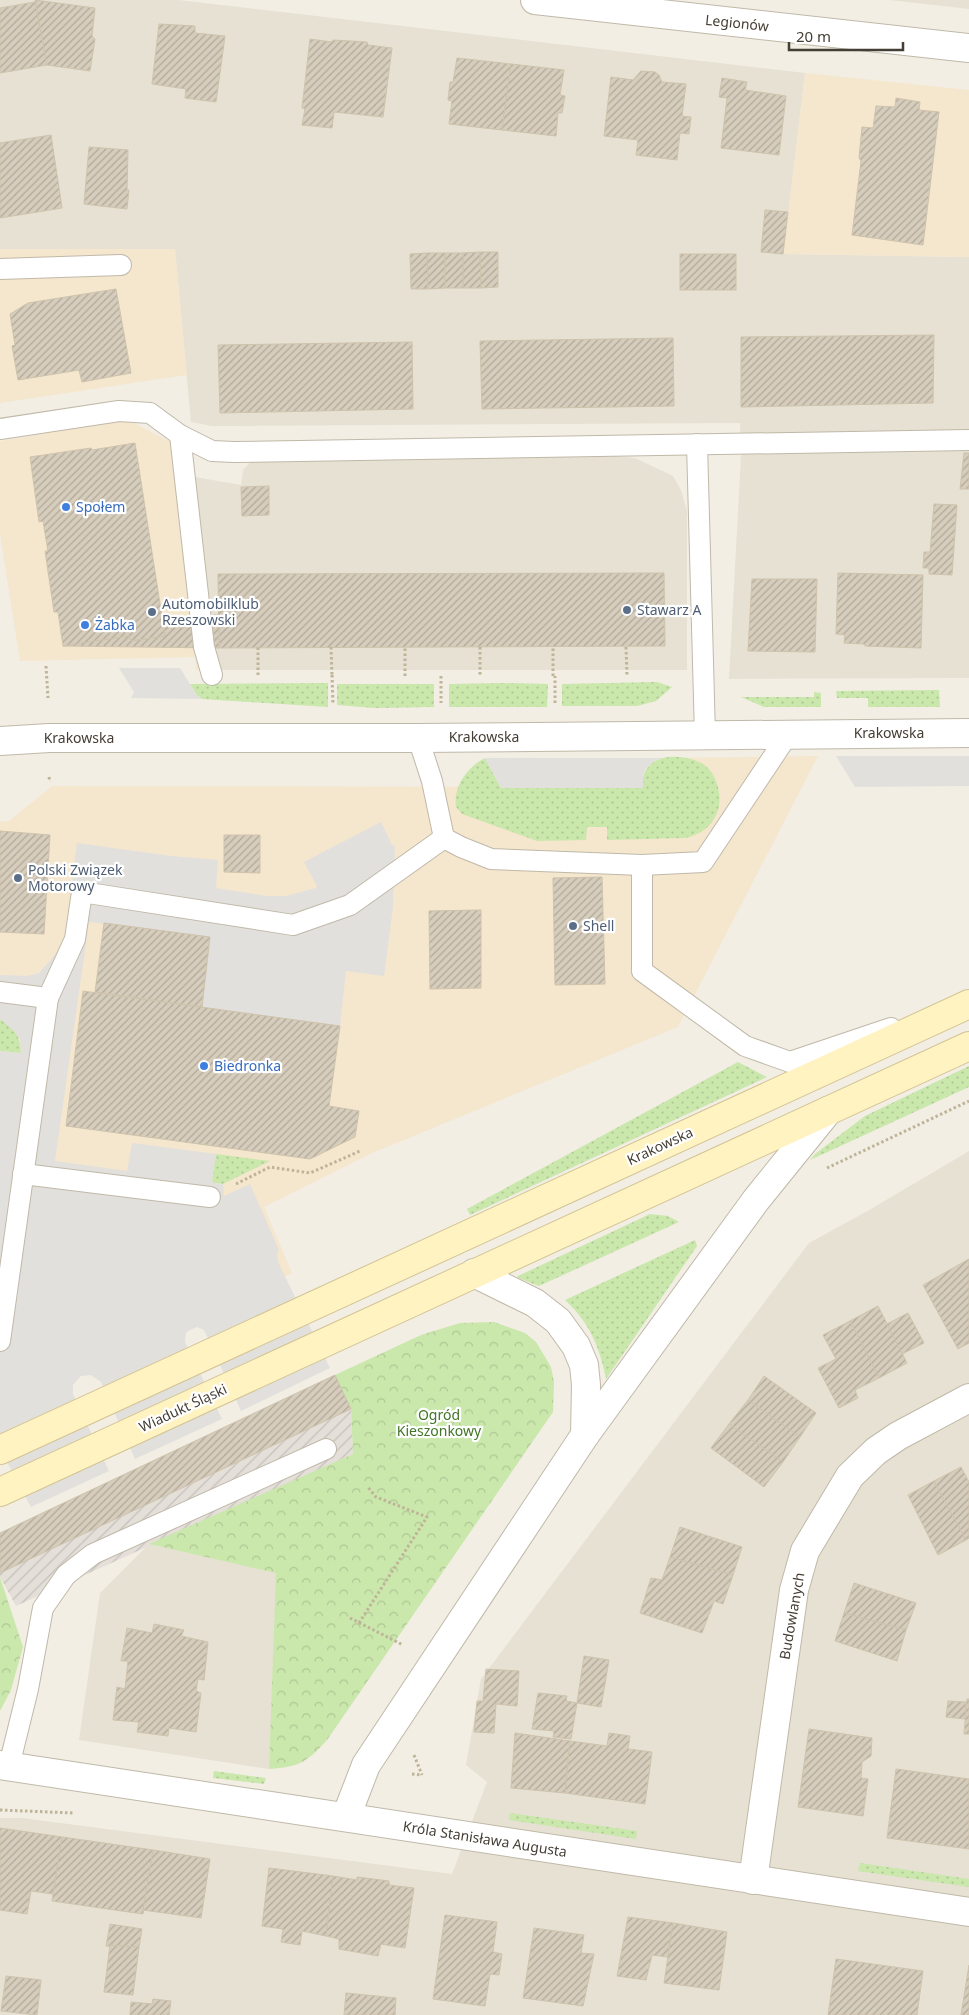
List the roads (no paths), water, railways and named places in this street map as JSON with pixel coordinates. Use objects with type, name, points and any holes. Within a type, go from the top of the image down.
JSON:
[{"type":"main road","name":"Krakowska","points":[[0,1450],[969,1003]]},
{"type":"main road","points":[[474,1273],[969,1046]]},
{"type":"main road","name":"Wiadukt Śląski","points":[[0,1492],[474,1273]]},
{"type":"street","name":"Legionów","points":[[535,0],[969,48]]},
{"type":"street","name":"Krakowska","points":[[0,742],[48,738],[418,738],[969,733]]},
{"type":"street","points":[[346,1817],[366,1766],[585,1435],[756,1200],[828,1111]]},
{"type":"street","points":[[474,1273],[535,1303],[558,1321],[576,1346],[584,1364],[585,1435]]},
{"type":"street","name":"Budowlanych","points":[[753,1880],[794,1590],[805,1551],[850,1476],[876,1451],[898,1436],[969,1398]]},
{"type":"street","name":"Króla Stanisława Augusta","points":[[4,1766],[969,1912]]},
{"type":"lane","points":[[0,268],[121,264]]},
{"type":"lane","points":[[0,429],[119,410],[150,413],[180,436],[212,450],[234,452],[969,440]]},
{"type":"lane","points":[[180,436],[204,647],[212,675]]},
{"type":"lane","points":[[697,444],[704,735]]},
{"type":"lane","points":[[418,738],[432,781],[444,838],[461,848],[491,859],[642,865],[703,862],[789,734]]},
{"type":"lane","points":[[0,1341],[2,1312],[48,998],[75,939],[82,892],[293,925],[350,906],[444,838]]},
{"type":"lane","points":[[642,865],[642,971],[746,1046],[790,1062],[969,1003]]},
{"type":"lane","points":[[0,992],[48,998]]},
{"type":"lane","points":[[23,1174],[210,1196]]},
{"type":"lane","points":[[4,1766],[28,1689],[43,1608],[66,1575],[92,1554],[326,1449]]},
{"type":"place","name":"Społem","points":[[66,507]]},
{"type":"place","name":"Stawarz A","points":[[627,610]]},
{"type":"place","name":"Automobilklub Rzeszowski","points":[[152,612]]},
{"type":"place","name":"Żabka","points":[[85,625]]},
{"type":"place","name":"Polski Związek Motorowy","points":[[18,878]]},
{"type":"place","name":"Shell","points":[[573,926]]},
{"type":"place","name":"Biedronka","points":[[204,1066]]},
{"type":"park label","name":"Ogród Kieszonkowy","points":[[439,1424]]}]
